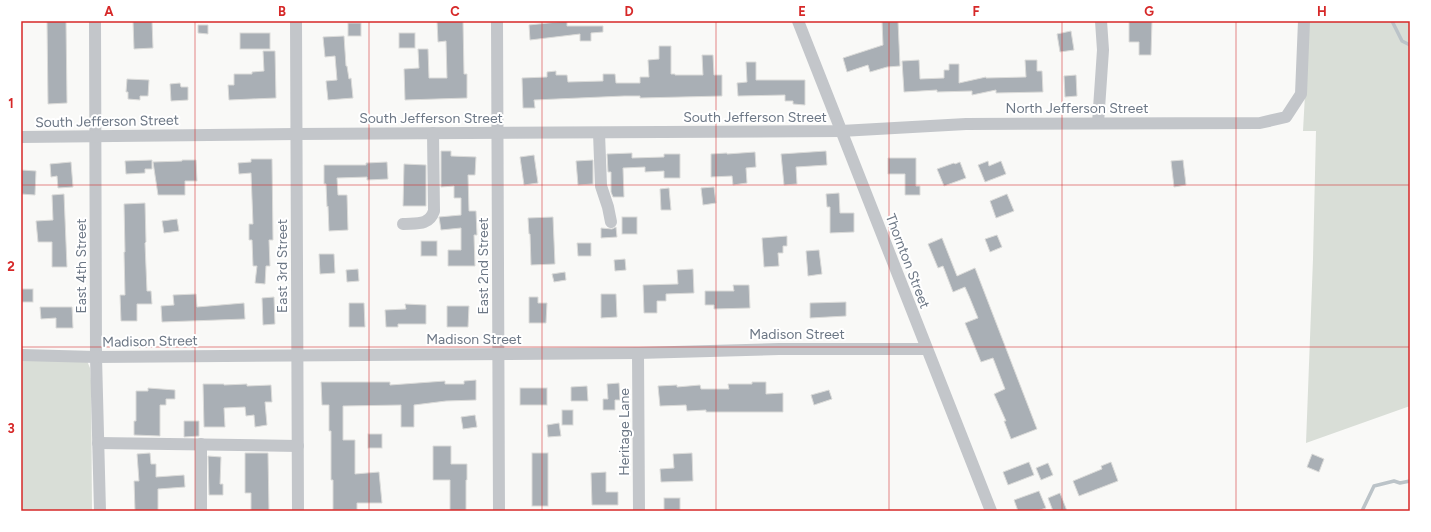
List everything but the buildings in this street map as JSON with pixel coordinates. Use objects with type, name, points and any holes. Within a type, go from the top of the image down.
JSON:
[{"type":"street","name":"East 4th Street","points":[[95,21],[96,357],[100,511]]},
{"type":"street","name":"East 3rd Street","points":[[296,21],[298,511]]},
{"type":"street","name":"East 2nd Street","points":[[497,21],[499,511]]},
{"type":"street","name":"Thornton Street","points":[[798,21],[991,511]]},
{"type":"street","points":[[1098,123],[1102,50],[1101,21]]},
{"type":"street","name":"North Jefferson Street","points":[[841,131],[966,124],[1260,123],[1286,117],[1301,94],[1304,21]]},
{"type":"street","name":"South Jefferson Street","points":[[21,137],[841,131]]},
{"type":"street","points":[[599,132],[601,186],[611,222]]},
{"type":"street","points":[[403,224],[426,222],[432,218],[434,211],[433,133]]},
{"type":"street","name":"Madison Street","points":[[21,355],[96,357],[638,353],[779,348],[926,349]]},
{"type":"street","name":"Heritage Lane","points":[[638,353],[639,511]]},
{"type":"street","points":[[98,444],[298,446]]},
{"type":"street","points":[[201,444],[201,511]]},
{"type":"shaded area","points":[[1309,21],[1410,21],[1410,406],[1306,443],[1316,131],[1303,131]]},
{"type":"shaded area","points":[[21,360],[87,361],[90,368],[91,381],[92,511],[21,511]]},
{"type":"waterway","points":[[1392,21],[1402,41],[1410,45]]},
{"type":"waterway","points":[[1362,511],[1374,486],[1394,481],[1400,483],[1410,481]]}]
